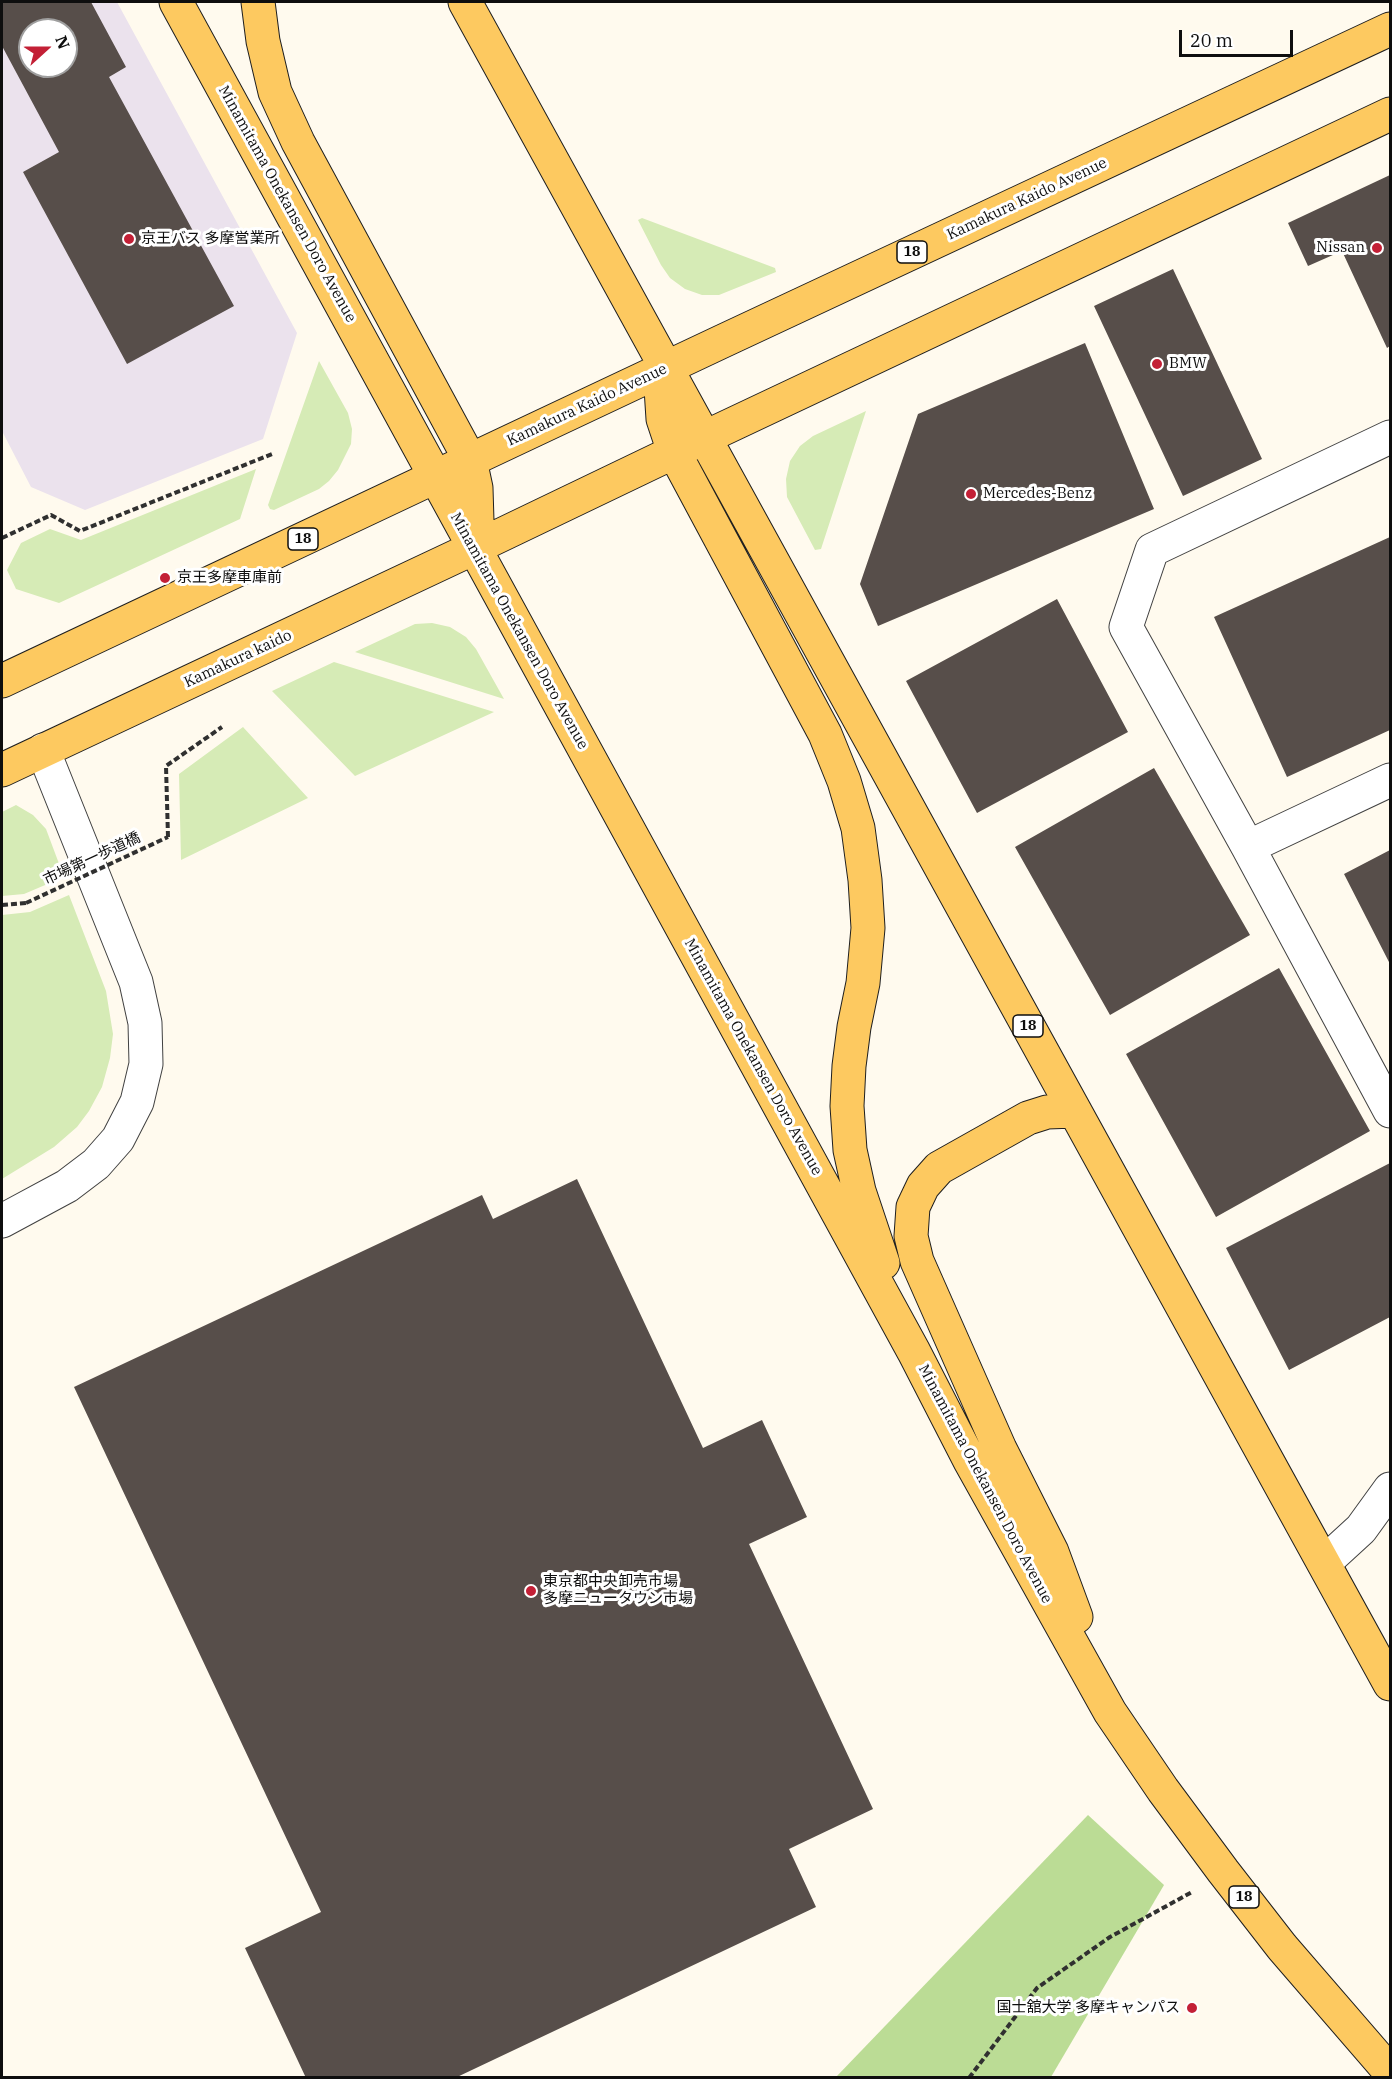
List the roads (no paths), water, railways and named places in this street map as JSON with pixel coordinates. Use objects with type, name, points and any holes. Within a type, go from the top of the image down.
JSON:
[{"type":"main road","name":"Minamitama Onekansen Doro Avenue","points":[[176,2],[914,1352],[970,1461],[1110,1712],[1163,1790],[1282,1947],[1390,2072]]},
{"type":"main road","points":[[258,2],[263,41],[275,92],[298,142],[470,460],[476,488],[477,521],[474,548]]},
{"type":"main road","points":[[465,2],[667,367],[661,388],[663,419],[674,452],[825,734],[844,781],[858,828],[868,928],[863,982],[849,1066],[847,1106],[850,1150],[859,1191],[914,1352]]},
{"type":"main road","name":"Kamakura Kaido Avenue","points":[[435,477],[1390,29]]},
{"type":"main road","points":[[474,548],[1390,114]]},
{"type":"main road","name":"18","points":[[667,367],[1390,1684]]},
{"type":"main road","name":"18","points":[[2,681],[435,477]]},
{"type":"main road","name":"Kamakura kaido","points":[[2,770],[474,548]]},
{"type":"main road","points":[[1075,1111],[1047,1112],[1028,1118],[939,1168],[923,1186],[913,1207],[911,1236],[917,1261],[1000,1449],[1052,1552],[1110,1712]]},
{"type":"street","points":[[1390,437],[1152,550],[1126,627],[1390,1111]]},
{"type":"street","points":[[2,1221],[67,1186],[96,1164],[118,1139],[137,1102],[146,1064],[146,1023],[136,982],[43,750]]},
{"type":"street","points":[[1248,847],[1390,780]]},
{"type":"street","points":[[1325,1562],[1361,1529],[1390,1489]]},
{"type":"place","name":"京王バス 多摩営業所","points":[[129,239]]},
{"type":"place","name":"Nissan","points":[[1377,248]]},
{"type":"place","name":"BMW","points":[[1157,364]]},
{"type":"place","name":"Mercedes-Benz","points":[[971,494]]},
{"type":"place","name":"京王多摩車庫前","points":[[165,578]]},
{"type":"place","name":"東京都中央卸売市場 多摩ニュータウン市場","points":[[531,1591]]},
{"type":"place","name":"国士舘大学 多摩キャンパス","points":[[1192,2008]]}]
